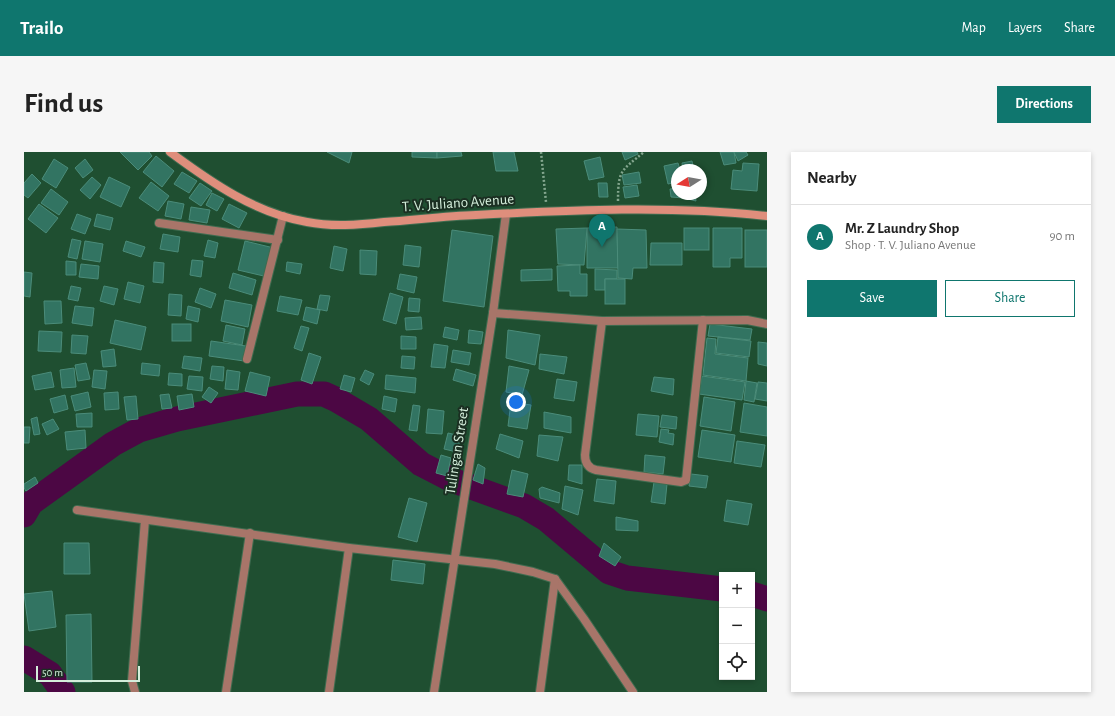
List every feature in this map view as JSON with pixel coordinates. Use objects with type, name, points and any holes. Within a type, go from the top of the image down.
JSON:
[{"type":"main road","name":"T. V. Juliano Avenue","points":[[170,152],[228,193],[258,207],[283,216],[307,222],[339,225],[476,215],[618,210],[682,211],[767,216]]},
{"type":"street","name":"Tulingan Street","points":[[434,692],[493,313],[506,214]]},
{"type":"street","points":[[247,359],[283,216]]},
{"type":"street","points":[[159,224],[278,240]]},
{"type":"street","points":[[493,313],[602,321],[747,320],[767,324]]},
{"type":"street","points":[[602,321],[584,455],[587,465],[591,469],[596,470],[681,482],[686,480],[703,320]]},
{"type":"street","points":[[78,510],[349,548],[495,564],[533,572],[555,579],[633,692]]},
{"type":"street","points":[[135,692],[132,681],[145,520]]},
{"type":"street","points":[[226,692],[250,534]]},
{"type":"street","points":[[329,692],[349,548]]},
{"type":"street","points":[[540,692],[555,579]]},
{"type":"path","points":[[541,152],[546,197]]},
{"type":"path","points":[[618,187],[621,172],[644,152]]},
{"type":"building","points":[[120,152],[149,152],[152,156],[138,170]]},
{"type":"building","points":[[327,152],[352,152],[349,163]]},
{"type":"building","points":[[412,152],[437,152],[437,158],[412,157]]},
{"type":"building","points":[[437,152],[461,152],[462,156],[437,158]]},
{"type":"building","points":[[493,152],[514,152],[518,171],[496,171]]},
{"type":"building","points":[[622,152],[637,152],[638,154],[625,160]]},
{"type":"building","points":[[720,152],[734,152],[736,163],[724,165]]},
{"type":"building","points":[[734,152],[746,152],[748,155],[738,161]]},
{"type":"building","points":[[156,156],[174,171],[162,187],[143,172]]},
{"type":"building","points":[[600,157],[604,177],[589,180],[584,161]]},
{"type":"building","points":[[54,159],[68,168],[56,188],[42,179]]},
{"type":"building","points":[[85,159],[93,170],[83,178],[75,168]]},
{"type":"building","points":[[692,161],[693,164],[682,164]]},
{"type":"building","points":[[743,163],[759,164],[757,191],[731,189],[733,170],[742,171]]},
{"type":"building","points":[[671,164],[671,183],[668,184],[664,166]]},
{"type":"building","points":[[182,172],[197,181],[189,193],[174,184]]},
{"type":"building","points":[[639,172],[641,183],[624,185],[622,175]]},
{"type":"building","points":[[32,174],[41,183],[28,198],[24,195],[24,183]]},
{"type":"building","points":[[92,177],[101,185],[90,199],[80,190]]},
{"type":"building","points":[[109,177],[130,187],[121,207],[100,197]]},
{"type":"building","points":[[151,182],[169,196],[158,211],[139,198]]},
{"type":"building","points":[[200,183],[212,191],[201,206],[189,198]]},
{"type":"building","points":[[598,183],[607,183],[608,197],[599,197]]},
{"type":"building","points":[[637,185],[639,196],[625,198],[623,187]]},
{"type":"building","points":[[51,189],[68,202],[59,215],[41,203]]},
{"type":"building","points":[[212,193],[224,199],[217,211],[206,205]]},
{"type":"building","points":[[168,201],[184,204],[181,219],[165,216]]},
{"type":"building","points":[[39,204],[58,218],[46,233],[28,219]]},
{"type":"building","points":[[229,204],[247,213],[239,228],[222,219]]},
{"type":"building","points":[[191,207],[210,210],[207,223],[189,220]]},
{"type":"building","points":[[77,214],[91,219],[85,234],[71,229]]},
{"type":"building","points":[[97,214],[113,218],[110,230],[94,226]]},
{"type":"building","points":[[617,227],[618,268],[587,268],[587,228]]},
{"type":"building","points":[[587,228],[584,265],[558,264],[556,229]]},
{"type":"building","points":[[684,228],[709,228],[709,250],[684,250]]},
{"type":"building","points":[[713,228],[742,228],[742,258],[730,258],[730,267],[713,267]]},
{"type":"building","points":[[617,229],[646,230],[647,268],[633,268],[632,279],[618,278]]},
{"type":"building","points":[[452,230],[493,236],[484,307],[443,301]]},
{"type":"building","points":[[745,230],[767,230],[767,267],[745,267]]},
{"type":"building","points":[[163,234],[180,237],[178,252],[160,249]]},
{"type":"building","points":[[72,239],[81,241],[77,259],[68,257]]},
{"type":"building","points":[[208,240],[218,243],[215,258],[204,256]]},
{"type":"building","points":[[85,241],[103,244],[100,262],[82,259]]},
{"type":"building","points":[[126,241],[145,247],[141,257],[123,251]]},
{"type":"building","points":[[245,241],[274,248],[268,277],[238,270]]},
{"type":"building","points":[[651,243],[682,243],[682,265],[650,265]]},
{"type":"building","points":[[405,245],[421,247],[419,267],[403,265]]},
{"type":"building","points":[[334,246],[347,249],[343,271],[330,268]]},
{"type":"building","points":[[360,250],[377,251],[376,275],[360,274]]},
{"type":"building","points":[[192,260],[203,261],[201,277],[190,275]]},
{"type":"building","points":[[66,261],[76,262],[76,275],[66,275]]},
{"type":"building","points":[[154,262],[164,263],[163,283],[153,282]]},
{"type":"building","points":[[287,262],[302,264],[300,274],[286,271]]},
{"type":"building","points":[[81,264],[99,266],[98,279],[79,277]]},
{"type":"building","points":[[580,265],[580,274],[587,274],[587,296],[570,296],[570,291],[558,291],[557,266]]},
{"type":"building","points":[[552,269],[552,280],[521,281],[521,270]]},
{"type":"building","points":[[595,269],[617,270],[617,279],[605,279],[605,290],[595,290]]},
{"type":"building","points":[[24,272],[32,273],[30,297],[24,296]]},
{"type":"building","points":[[233,273],[256,280],[252,295],[229,288]]},
{"type":"building","points":[[400,274],[417,277],[414,293],[397,289]]},
{"type":"building","points":[[605,279],[625,279],[625,304],[605,304]]},
{"type":"building","points":[[128,282],[144,286],[140,303],[124,299]]},
{"type":"building","points":[[71,286],[81,288],[78,301],[68,299]]},
{"type":"building","points":[[104,286],[118,289],[114,305],[100,301]]},
{"type":"building","points":[[200,288],[216,294],[211,308],[195,302]]},
{"type":"building","points":[[390,293],[403,297],[396,324],[383,320]]},
{"type":"building","points":[[169,294],[182,295],[181,316],[168,315]]},
{"type":"building","points":[[320,295],[330,296],[327,311],[317,309]]},
{"type":"building","points":[[280,296],[302,300],[298,315],[277,311]]},
{"type":"building","points":[[409,298],[420,299],[419,312],[408,311]]},
{"type":"building","points":[[225,300],[252,305],[248,327],[221,321]]},
{"type":"building","points":[[44,301],[61,301],[62,323],[45,324]]},
{"type":"building","points":[[75,306],[94,308],[92,326],[72,323]]},
{"type":"building","points":[[188,306],[200,309],[198,322],[186,319]]},
{"type":"building","points":[[306,307],[320,310],[317,324],[303,320]]},
{"type":"building","points":[[421,317],[422,329],[406,330],[405,318]]},
{"type":"building","points":[[115,320],[146,327],[141,350],[110,343]]},
{"type":"building","points":[[172,324],[191,324],[191,341],[172,341]]},
{"type":"building","points":[[710,324],[752,329],[750,340],[708,336]]},
{"type":"building","points":[[226,325],[245,329],[242,345],[223,341]]},
{"type":"building","points":[[301,326],[309,328],[302,351],[294,348]]},
{"type":"building","points":[[445,327],[459,330],[457,340],[443,337]]},
{"type":"building","points":[[469,330],[483,332],[481,344],[468,343]]},
{"type":"building","points":[[508,330],[540,335],[535,365],[506,358]]},
{"type":"building","points":[[39,331],[62,332],[61,352],[38,351]]},
{"type":"building","points":[[72,335],[88,336],[86,354],[71,353]]},
{"type":"building","points":[[401,336],[416,337],[416,349],[401,349]]},
{"type":"building","points":[[718,337],[751,341],[749,357],[716,353]]},
{"type":"building","points":[[707,338],[716,339],[715,354],[748,358],[746,381],[703,375]]},
{"type":"building","points":[[211,341],[246,346],[244,361],[209,356]]},
{"type":"building","points":[[758,342],[767,343],[767,366],[758,364]]},
{"type":"building","points":[[434,344],[448,346],[445,368],[431,367]]},
{"type":"building","points":[[114,349],[116,366],[103,367],[101,351]]},
{"type":"building","points":[[453,350],[471,353],[469,365],[451,362]]},
{"type":"building","points":[[309,353],[321,357],[312,384],[301,380]]},
{"type":"building","points":[[540,354],[567,357],[564,374],[539,369]]},
{"type":"building","points":[[184,356],[202,358],[200,371],[182,368]]},
{"type":"building","points":[[402,356],[415,357],[414,369],[401,368]]},
{"type":"building","points":[[86,363],[90,379],[78,381],[75,365]]},
{"type":"building","points":[[142,363],[160,365],[159,376],[141,374]]},
{"type":"building","points":[[212,366],[224,367],[223,381],[210,379]]},
{"type":"building","points":[[509,366],[529,370],[522,395],[506,392]]},
{"type":"building","points":[[74,368],[76,387],[62,388],[60,370]]},
{"type":"building","points":[[456,369],[476,375],[473,386],[453,380]]},
{"type":"building","points":[[94,370],[107,371],[105,389],[92,387]]},
{"type":"building","points":[[227,370],[240,372],[238,390],[225,389]]},
{"type":"building","points":[[365,370],[374,374],[369,385],[360,380]]},
{"type":"building","points":[[51,372],[54,387],[35,390],[32,376]]},
{"type":"building","points":[[250,372],[270,377],[266,396],[245,391]]},
{"type":"building","points":[[169,373],[182,374],[182,386],[168,385]]},
{"type":"building","points":[[344,375],[355,378],[351,392],[340,389]]},
{"type":"building","points":[[386,375],[416,378],[415,393],[385,389]]},
{"type":"building","points":[[189,376],[203,377],[202,391],[187,389]]},
{"type":"building","points":[[702,376],[745,382],[742,400],[699,394]]},
{"type":"building","points":[[654,377],[674,379],[673,395],[651,391]]},
{"type":"building","points":[[557,379],[577,382],[574,401],[554,398]]},
{"type":"building","points":[[746,381],[757,383],[754,402],[744,400]]},
{"type":"building","points":[[758,382],[767,383],[767,401],[755,399]]},
{"type":"building","points":[[209,387],[218,393],[211,403],[202,397]]},
{"type":"building","points":[[88,392],[91,407],[75,411],[71,396]]},
{"type":"building","points":[[118,392],[119,409],[105,410],[104,393]]},
{"type":"building","points":[[169,394],[172,408],[162,409],[160,395]]},
{"type":"building","points":[[192,394],[194,407],[179,410],[177,396]]},
{"type":"building","points":[[65,395],[68,409],[54,413],[50,399]]},
{"type":"building","points":[[136,396],[138,419],[127,420],[124,397]]},
{"type":"building","points":[[384,396],[397,399],[395,412],[382,409]]},
{"type":"building","points":[[704,397],[735,402],[731,431],[700,426]]},
{"type":"building","points":[[511,402],[531,405],[527,429],[508,426]]},
{"type":"building","points":[[744,403],[767,407],[767,436],[740,432]]},
{"type":"building","points":[[413,405],[420,406],[417,431],[409,430]]},
{"type":"building","points":[[428,409],[444,411],[442,434],[426,433]]},
{"type":"building","points":[[544,412],[571,417],[571,433],[544,428]]},
{"type":"building","points":[[92,413],[92,427],[77,427],[76,414]]},
{"type":"building","points":[[638,414],[659,416],[657,437],[636,435]]},
{"type":"building","points":[[662,415],[677,417],[676,429],[660,427]]},
{"type":"building","points":[[37,417],[40,434],[34,435],[31,419]]},
{"type":"building","points":[[53,419],[59,429],[47,435],[42,424]]},
{"type":"building","points":[[24,427],[30,427],[29,443],[24,443]]},
{"type":"building","points":[[661,429],[669,430],[668,433],[674,434],[673,445],[659,442]]},
{"type":"building","points":[[85,430],[86,448],[67,450],[65,432]]},
{"type":"building","points":[[702,430],[735,435],[731,462],[698,457]]},
{"type":"building","points":[[448,433],[461,436],[457,452],[444,449]]},
{"type":"building","points":[[500,434],[523,441],[519,458],[496,449]]},
{"type":"building","points":[[539,435],[563,437],[558,461],[537,456]]},
{"type":"building","points":[[737,441],[765,445],[761,467],[734,463]]},
{"type":"building","points":[[441,455],[451,458],[447,476],[436,473]]},
{"type":"building","points":[[645,455],[665,457],[663,474],[644,472]]},
{"type":"building","points":[[478,464],[485,468],[483,484],[473,480]]},
{"type":"building","points":[[569,465],[582,465],[582,484],[568,480]]},
{"type":"building","points":[[512,470],[528,474],[523,497],[507,494]]},
{"type":"building","points":[[691,474],[708,476],[706,488],[689,486]]},
{"type":"building","points":[[35,477],[38,483],[26,491],[24,484]]},
{"type":"building","points":[[597,479],[616,481],[614,504],[594,501]]},
{"type":"building","points":[[654,482],[667,484],[665,504],[651,502]]},
{"type":"building","points":[[565,486],[583,490],[578,515],[562,509]]},
{"type":"building","points":[[542,487],[560,493],[559,503],[540,498],[539,489]]},
{"type":"building","points":[[409,498],[427,503],[417,542],[398,537]]},
{"type":"building","points":[[727,500],[752,504],[748,525],[724,521]]},
{"type":"building","points":[[616,517],[638,521],[638,531],[616,530]]},
{"type":"building","points":[[64,543],[89,543],[90,574],[64,574]]},
{"type":"building","points":[[604,543],[621,557],[615,566],[599,556]]},
{"type":"building","points":[[393,560],[425,564],[423,584],[391,580]]},
{"type":"building","points":[[52,591],[56,627],[29,631],[24,594]]},
{"type":"building","points":[[91,614],[92,682],[67,682],[66,615]]},
{"type":"waterway","points":[[24,515],[31,503],[113,444],[139,430],[177,419],[297,394],[324,394],[369,419],[421,464],[452,480],[524,506],[546,519],[609,572],[627,578],[719,589]]},
{"type":"waterway","points":[[755,595],[767,599]]},
{"type":"waterway","points":[[24,658],[50,674],[63,692]]},
{"type":"place","name":"Mr. Z Laundry Shop","points":[[602,247]]}]
